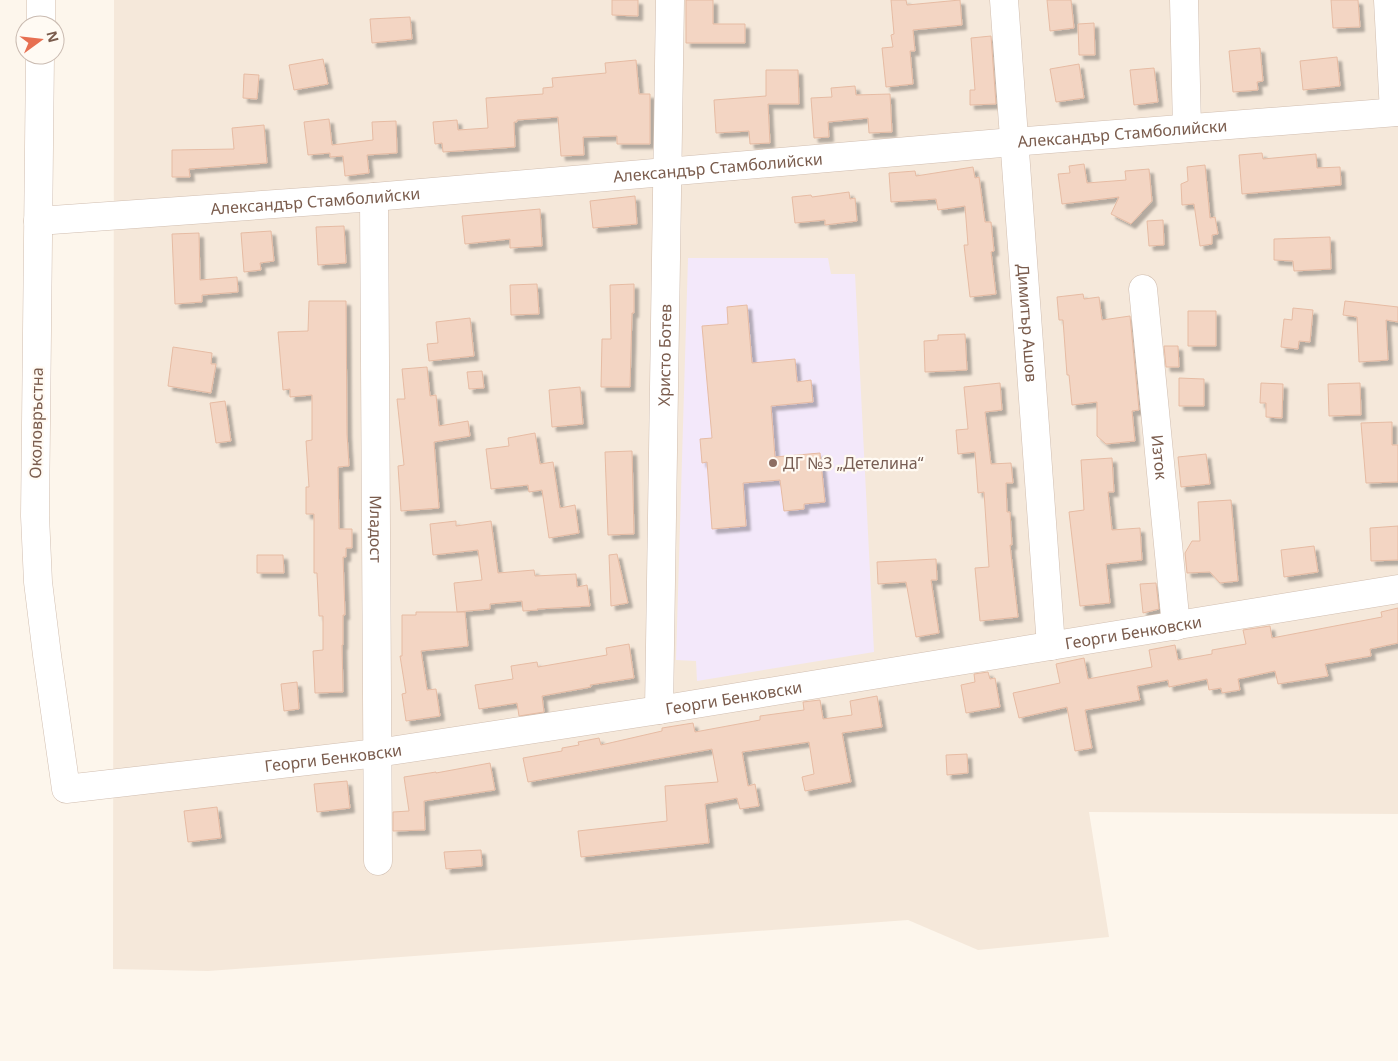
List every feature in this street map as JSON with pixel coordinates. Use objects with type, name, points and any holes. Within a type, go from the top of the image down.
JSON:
[{"type":"street","points":[[41,0],[41,15]]},
{"type":"street","name":"Христо Ботев","points":[[659,710],[670,0]]},
{"type":"street","name":"Димитър Ашов","points":[[1004,0],[1051,646]]},
{"type":"street","points":[[1184,0],[1187,128]]},
{"type":"street","points":[[1388,0],[1396,112]]},
{"type":"street","name":"Околовръстна","points":[[40,65],[35,516],[38,582],[66,789]]},
{"type":"street","name":"Александър Стамболийски","points":[[38,221],[374,197],[1013,142],[1396,112]]},
{"type":"street","name":"Младост","points":[[374,197],[378,861]]},
{"type":"street","name":"Изток","points":[[1143,289],[1176,626]]},
{"type":"street","name":"Георги Бенковски","points":[[66,789],[377,753],[659,710],[1398,589]]},
{"type":"shaded area","points":[[114,0],[1398,0],[1398,814],[1089,812],[1109,937],[978,950],[908,920],[208,971],[113,969]]},
{"type":"shaded area","name":"ДГ №3 „Детелина“","points":[[688,258],[828,258],[831,274],[855,274],[874,652],[697,681],[696,661],[676,660]]},
{"type":"building","points":[[612,0],[638,0],[638,16],[612,15]]},
{"type":"building","points":[[686,0],[713,0],[713,24],[745,24],[745,43],[686,43]]},
{"type":"building","points":[[891,0],[906,0],[907,5],[960,0],[962,25],[913,30],[915,51],[910,51],[913,84],[886,87],[882,48],[893,47],[891,35],[894,34]]},
{"type":"building","points":[[1047,0],[1071,0],[1074,28],[1050,31]]},
{"type":"building","points":[[1331,0],[1358,0],[1360,27],[1333,28]]},
{"type":"building","points":[[410,17],[412,39],[372,43],[370,19]]},
{"type":"building","points":[[1094,23],[1095,55],[1079,55],[1078,24]]},
{"type":"building","points":[[991,36],[996,104],[970,105],[970,90],[975,90],[971,38]]},
{"type":"building","points":[[1260,48],[1263,81],[1257,82],[1258,90],[1233,92],[1229,51]]},
{"type":"building","points":[[1337,57],[1340,86],[1303,90],[1300,61]]},
{"type":"building","points":[[323,59],[328,84],[294,90],[289,65]]},
{"type":"building","points":[[636,60],[639,94],[650,94],[650,144],[617,144],[617,136],[583,137],[584,155],[561,156],[558,117],[517,120],[517,122],[514,122],[515,147],[443,152],[442,143],[435,144],[433,122],[457,120],[458,130],[488,128],[486,98],[543,94],[543,88],[553,87],[552,78],[606,73],[605,63]]},
{"type":"building","points":[[1079,64],[1084,98],[1056,102],[1050,69]]},
{"type":"building","points":[[1154,68],[1158,102],[1134,105],[1130,70]]},
{"type":"building","points":[[766,70],[798,70],[799,104],[768,104],[770,143],[750,144],[749,131],[716,133],[714,100],[766,96]]},
{"type":"building","points":[[244,74],[259,75],[257,99],[243,98]]},
{"type":"building","points":[[855,86],[856,95],[890,94],[892,132],[869,133],[868,118],[828,122],[829,137],[814,138],[811,98],[832,97],[831,88]]},
{"type":"building","points":[[329,119],[332,145],[373,140],[372,122],[396,121],[397,153],[367,155],[369,173],[345,176],[343,156],[330,157],[330,153],[308,155],[304,122]]},
{"type":"building","points":[[264,125],[267,163],[189,169],[190,177],[172,177],[172,150],[234,149],[232,128]]},
{"type":"building","points":[[1262,153],[1263,159],[1316,154],[1317,168],[1340,167],[1341,185],[1242,194],[1239,155]]},
{"type":"building","points":[[1084,164],[1087,183],[1126,180],[1125,171],[1149,169],[1152,201],[1131,224],[1111,214],[1119,197],[1062,204],[1058,174],[1070,173],[1069,166]]},
{"type":"building","points":[[1205,165],[1210,218],[1215,217],[1218,234],[1212,235],[1212,244],[1200,246],[1194,204],[1182,205],[1181,184],[1188,181],[1187,167]]},
{"type":"building","points":[[973,167],[975,178],[979,177],[985,222],[991,222],[994,251],[991,252],[996,294],[970,297],[964,245],[968,245],[965,206],[938,210],[936,199],[891,202],[889,173],[915,171],[916,176]]},
{"type":"building","points":[[849,192],[850,199],[855,198],[857,221],[825,225],[825,220],[795,223],[792,197],[811,195],[812,197]]},
{"type":"building","points":[[635,196],[637,224],[593,228],[590,201]]},
{"type":"building","points":[[540,209],[542,246],[510,248],[510,239],[465,244],[462,216]]},
{"type":"building","points":[[1163,220],[1164,245],[1149,246],[1147,221]]},
{"type":"building","points":[[344,226],[346,263],[318,265],[316,227]]},
{"type":"building","points":[[271,231],[274,261],[260,263],[261,270],[244,272],[241,233]]},
{"type":"building","points":[[199,233],[200,280],[237,277],[238,292],[202,295],[202,302],[175,304],[172,234]]},
{"type":"building","points":[[1330,237],[1331,269],[1294,271],[1293,261],[1274,260],[1274,239]]},
{"type":"building","points":[[537,284],[539,314],[511,315],[510,285]]},
{"type":"building","points":[[634,284],[630,387],[601,387],[602,339],[611,339],[610,285]]},
{"type":"building","points":[[1083,294],[1084,299],[1099,297],[1102,320],[1130,316],[1139,410],[1132,411],[1135,441],[1106,444],[1097,436],[1097,402],[1072,405],[1069,375],[1067,375],[1063,320],[1059,320],[1057,297]]},
{"type":"building","points":[[309,301],[346,301],[349,466],[338,467],[339,529],[352,529],[352,548],[346,548],[346,557],[343,557],[345,615],[343,615],[342,645],[343,692],[315,693],[313,651],[323,650],[323,616],[319,616],[317,573],[314,573],[314,514],[306,514],[306,487],[309,487],[306,441],[312,440],[312,395],[290,397],[290,389],[283,390],[278,332],[308,331]]},
{"type":"building","points":[[1345,301],[1398,307],[1398,322],[1386,320],[1388,360],[1359,362],[1357,317],[1343,315]]},
{"type":"building","points":[[747,305],[752,363],[795,359],[797,382],[811,380],[813,402],[771,406],[775,457],[820,453],[825,502],[804,504],[804,509],[784,511],[780,480],[743,483],[746,526],[712,529],[707,462],[702,463],[700,439],[712,438],[702,326],[728,324],[727,307]]},
{"type":"building","points":[[1293,308],[1313,310],[1310,342],[1299,341],[1298,349],[1281,347],[1284,319],[1292,320]]},
{"type":"building","points":[[1188,311],[1216,311],[1216,346],[1188,346]]},
{"type":"building","points":[[470,318],[474,356],[429,361],[427,344],[438,343],[436,322]]},
{"type":"building","points":[[965,334],[967,370],[925,372],[924,341],[938,340],[938,335]]},
{"type":"building","points":[[1164,346],[1178,346],[1179,367],[1166,367]]},
{"type":"building","points":[[173,347],[212,353],[211,364],[216,364],[211,393],[168,386]]},
{"type":"building","points":[[427,367],[430,396],[436,395],[439,426],[468,421],[470,436],[434,442],[439,508],[401,511],[398,466],[404,465],[397,399],[405,399],[402,369]]},
{"type":"building","points":[[482,371],[484,388],[469,389],[467,372]]},
{"type":"building","points":[[1179,378],[1204,379],[1204,406],[1179,406]]},
{"type":"building","points":[[1000,383],[1002,410],[985,412],[991,464],[1011,463],[1013,483],[1006,483],[1007,512],[1010,512],[1012,545],[1010,545],[1018,617],[980,621],[975,568],[989,567],[984,492],[978,493],[975,452],[958,454],[956,430],[968,429],[964,387]]},
{"type":"building","points":[[1261,383],[1283,384],[1282,418],[1266,417],[1266,403],[1260,403]]},
{"type":"building","points":[[1360,383],[1361,415],[1329,416],[1328,384]]},
{"type":"building","points":[[580,387],[583,424],[552,427],[549,390]]},
{"type":"building","points":[[225,401],[231,441],[216,443],[210,403]]},
{"type":"building","points":[[1392,422],[1392,445],[1398,445],[1398,482],[1366,483],[1361,423]]},
{"type":"building","points":[[535,433],[540,464],[553,462],[560,508],[575,505],[579,533],[549,538],[542,490],[529,492],[528,485],[491,489],[486,449],[509,446],[508,438]]},
{"type":"building","points":[[632,451],[634,534],[608,535],[605,452]]},
{"type":"building","points":[[1206,454],[1210,484],[1181,487],[1178,457]]},
{"type":"building","points":[[1112,458],[1114,492],[1108,492],[1112,530],[1140,528],[1142,560],[1106,564],[1110,603],[1080,606],[1069,512],[1084,510],[1081,460]]},
{"type":"building","points":[[1231,500],[1238,581],[1220,583],[1210,572],[1187,573],[1185,553],[1192,541],[1200,541],[1198,502]]},
{"type":"building","points":[[456,521],[456,526],[491,521],[498,573],[534,570],[535,576],[576,574],[577,587],[587,585],[590,606],[523,611],[522,601],[490,604],[490,609],[457,612],[454,583],[482,580],[478,550],[433,555],[430,524]]},
{"type":"building","points":[[1398,526],[1398,560],[1371,561],[1370,528]]},
{"type":"building","points":[[1314,546],[1318,572],[1284,577],[1281,550]]},
{"type":"building","points":[[617,554],[628,603],[611,606],[609,555]]},
{"type":"building","points":[[257,555],[283,555],[284,573],[257,573]]},
{"type":"building","points":[[936,559],[937,580],[931,580],[939,633],[916,637],[906,582],[878,584],[877,562]]},
{"type":"building","points":[[1156,583],[1159,609],[1143,613],[1140,584]]},
{"type":"building","points":[[1398,608],[1398,643],[1370,649],[1371,656],[1325,664],[1328,676],[1278,684],[1275,671],[1238,679],[1240,690],[1222,693],[1221,688],[1209,690],[1207,679],[1169,687],[1168,680],[1137,686],[1140,700],[1085,710],[1092,748],[1075,751],[1067,707],[1019,718],[1013,693],[1060,683],[1056,664],[1084,658],[1088,679],[1152,667],[1149,650],[1175,645],[1178,660],[1212,654],[1212,650],[1246,644],[1243,630],[1270,626],[1272,638],[1382,617],[1381,612]]},
{"type":"building","points":[[416,612],[465,612],[468,646],[421,651],[427,690],[436,689],[440,716],[406,721],[402,694],[406,693],[400,656],[402,656],[402,615],[416,615]]},
{"type":"building","points":[[629,644],[634,678],[590,685],[591,687],[542,696],[544,712],[519,716],[517,703],[479,709],[475,685],[513,679],[511,666],[537,662],[538,667],[607,655],[606,648]]},
{"type":"building","points":[[988,672],[990,679],[995,678],[1000,707],[966,713],[961,685],[975,682],[974,674]]},
{"type":"building","points":[[297,682],[299,709],[284,711],[281,684]]},
{"type":"building","points":[[877,696],[882,727],[842,733],[851,782],[805,791],[802,777],[814,774],[809,742],[742,752],[748,786],[755,784],[759,806],[740,809],[737,798],[705,804],[709,843],[581,857],[578,831],[667,821],[665,786],[718,782],[712,749],[528,782],[523,758],[562,751],[562,748],[579,745],[578,742],[599,738],[601,745],[662,731],[662,728],[693,723],[695,732],[760,720],[760,716],[804,710],[803,702],[820,700],[823,719],[852,715],[850,701]]},
{"type":"building","points":[[967,754],[968,773],[947,775],[946,755]]},
{"type":"building","points":[[490,763],[495,790],[424,801],[425,830],[393,831],[393,812],[409,811],[404,777]]},
{"type":"building","points":[[347,781],[350,808],[317,812],[314,784]]},
{"type":"building","points":[[217,807],[221,838],[188,842],[184,811]]},
{"type":"building","points":[[481,850],[482,866],[446,869],[444,852]]},
{"type":"place","name":"ДГ №3 „Детелина“","points":[[773,463]]}]
